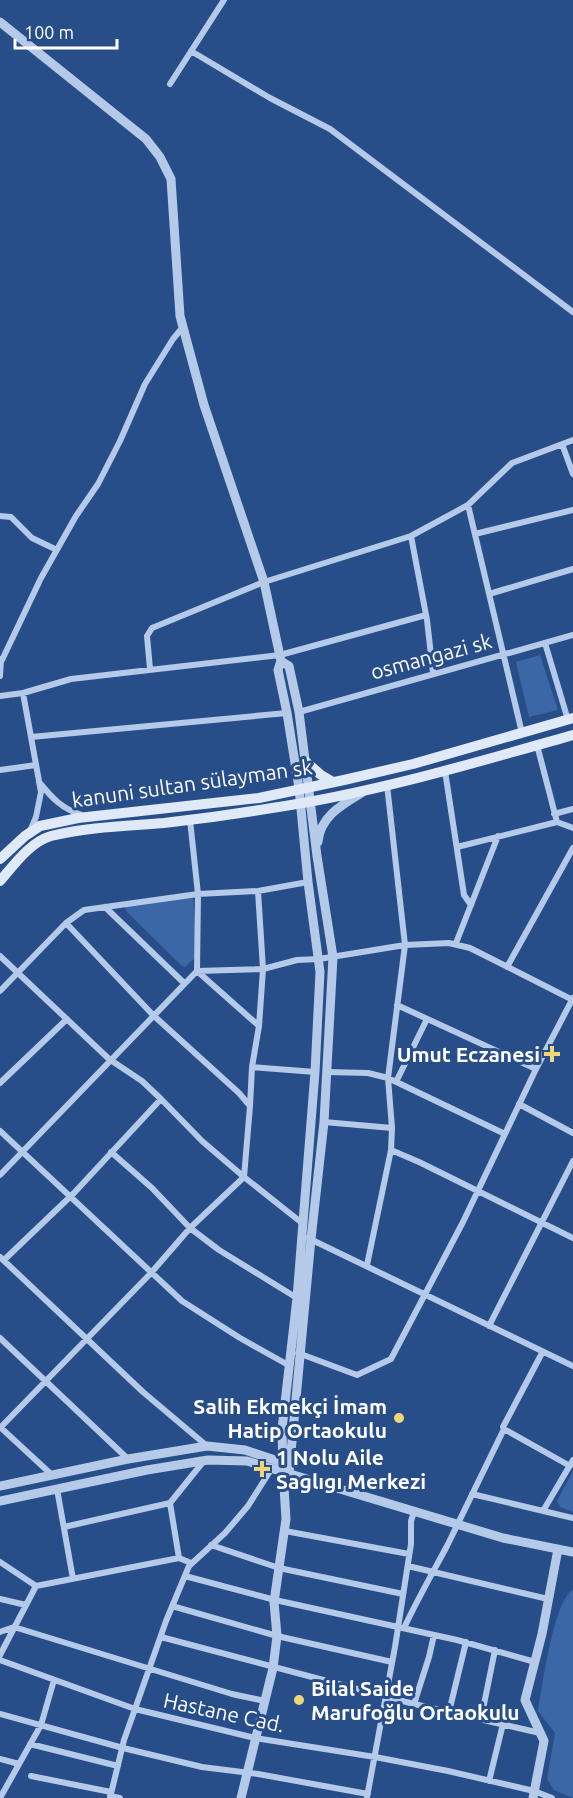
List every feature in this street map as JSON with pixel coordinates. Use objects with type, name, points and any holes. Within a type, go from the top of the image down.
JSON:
[{"type":"main road","name":"kanuni sultan sülayman sk","points":[[0,859],[30,831],[40,826],[87,817],[259,798],[413,764],[571,719]]},
{"type":"main road","points":[[0,881],[27,851],[50,837],[305,803],[445,771],[573,735]]},
{"type":"main road","points":[[306,762],[333,782]]},
{"type":"street","points":[[170,84],[224,0]]},
{"type":"street","points":[[0,22],[146,139],[160,157],[171,179],[180,316],[204,405],[264,582],[280,658],[278,670],[304,787]]},
{"type":"street","points":[[192,51],[270,99],[330,129],[573,312]]},
{"type":"street","points":[[0,676],[1,660],[40,578],[76,516],[98,484],[116,450],[145,384],[183,327]]},
{"type":"street","points":[[150,669],[147,636],[152,628],[264,582],[411,536],[468,505],[512,463],[573,440]]},
{"type":"street","points":[[562,444],[573,474]]},
{"type":"street","points":[[468,505],[522,733]]},
{"type":"street","points":[[475,534],[573,510]]},
{"type":"street","points":[[0,516],[11,517],[32,538],[57,550]]},
{"type":"street","points":[[411,536],[426,615],[433,673]]},
{"type":"street","points":[[489,594],[573,569]]},
{"type":"street","points":[[0,696],[23,693],[71,679],[150,669],[280,658],[426,615]]},
{"type":"street","name":"osmangazi sk","points":[[299,712],[573,635]]},
{"type":"street","points":[[545,642],[571,719]]},
{"type":"street","points":[[241,1798],[273,1668],[277,1636],[275,1600],[286,1519],[286,1468],[306,1237],[302,1223],[315,1072],[320,972],[308,882],[304,787],[306,762],[299,712],[289,666],[280,658]]},
{"type":"street","points":[[23,693],[39,782],[40,802],[30,831]]},
{"type":"street","points":[[32,737],[287,713]]},
{"type":"street","points":[[537,745],[556,822]]},
{"type":"street","points":[[0,770],[36,765]]},
{"type":"street","points":[[445,771],[464,895],[471,905]]},
{"type":"street","points":[[39,782],[66,810],[87,817]]},
{"type":"street","points":[[367,1265],[391,1150],[392,1128],[388,1078],[405,945],[387,784]]},
{"type":"street","points":[[316,856],[319,834],[329,817],[341,805],[370,788]]},
{"type":"street","points":[[286,1468],[282,1429],[290,1366],[296,1352],[297,1298],[324,1122],[333,957],[305,803]]},
{"type":"street","points":[[554,814],[573,809]]},
{"type":"street","points":[[190,820],[198,894],[196,971]]},
{"type":"street","points":[[457,847],[556,822],[573,828]]},
{"type":"street","points":[[456,943],[498,836]]},
{"type":"street","points":[[507,967],[573,848]]},
{"type":"street","points":[[0,991],[66,923],[84,910],[198,894],[258,891],[308,882]]},
{"type":"street","points":[[52,1475],[0,1428],[151,1274],[190,1228],[243,1177],[252,1066],[259,1026],[262,969],[258,891]]},
{"type":"street","points":[[105,907],[184,983]]},
{"type":"street","points":[[66,923],[153,1015],[239,1093],[250,1106]]},
{"type":"street","points":[[0,1175],[196,971],[262,969],[297,960],[319,959],[405,945],[456,943],[573,999],[536,1069],[478,1192],[392,1359],[357,1375],[296,1352]]},
{"type":"street","points":[[0,956],[110,1059],[161,1099],[202,1141],[243,1177],[302,1223]]},
{"type":"street","points":[[196,971],[259,1026]]},
{"type":"street","points":[[398,1005],[536,1069]]},
{"type":"street","points":[[0,1083],[66,1019]]},
{"type":"street","points":[[396,1082],[427,1019]]},
{"type":"street","points":[[252,1066],[315,1072]]},
{"type":"street","points":[[327,1072],[368,1073],[388,1078],[505,1134]]},
{"type":"street","points":[[161,1099],[70,1196],[2,1258],[143,1392],[207,1446]]},
{"type":"street","points":[[519,1104],[573,1133]]},
{"type":"street","points":[[324,1122],[392,1128]]},
{"type":"street","points":[[0,1131],[182,1301],[290,1366]]},
{"type":"street","points":[[391,1150],[573,1238]]},
{"type":"street","points":[[111,1152],[152,1188],[190,1228],[219,1250],[297,1298]]},
{"type":"street","points":[[489,1326],[573,1161]]},
{"type":"street","points":[[306,1237],[573,1366]]},
{"type":"street","points":[[0,1338],[128,1459]]},
{"type":"street","points":[[401,1628],[433,1573],[504,1429],[503,1426],[543,1353]]},
{"type":"street","points":[[504,1429],[571,1463],[543,1511]]},
{"type":"street","points":[[0,1486],[128,1459],[207,1446],[245,1450],[286,1468],[414,1512],[503,1538],[573,1552]]},
{"type":"street","points":[[0,1501],[147,1470],[203,1461],[247,1461],[272,1468],[286,1468]]},
{"type":"street","points":[[64,1527],[170,1503],[203,1461]]},
{"type":"street","points":[[110,1795],[135,1710],[172,1606],[191,1563],[225,1533],[248,1506],[272,1468]]},
{"type":"street","points":[[57,1489],[73,1579]]},
{"type":"street","points":[[472,1494],[573,1518]]},
{"type":"street","points":[[170,1503],[179,1558]]},
{"type":"street","points":[[0,1714],[202,1767],[248,1773],[367,1796],[392,1662],[401,1628],[403,1594],[410,1554],[411,1521],[414,1512]]},
{"type":"street","points":[[285,1531],[410,1554]]},
{"type":"street","points":[[211,1545],[279,1568],[403,1594]]},
{"type":"street","points":[[534,1795],[544,1740],[525,1700],[558,1549]]},
{"type":"street","points":[[0,1562],[36,1586],[179,1558],[191,1563]]},
{"type":"street","points":[[408,1566],[548,1599]]},
{"type":"street","points":[[185,1576],[275,1600],[466,1642],[535,1662]]},
{"type":"street","points":[[0,1658],[36,1586]]},
{"type":"street","points":[[0,1599],[26,1605]]},
{"type":"street","points":[[172,1606],[277,1636],[392,1662]]},
{"type":"street","points":[[0,1632],[14,1627],[232,1694],[265,1701]]},
{"type":"street","points":[[414,1704],[434,1635]]},
{"type":"street","points":[[161,1637],[414,1704],[541,1733]]},
{"type":"street","points":[[449,1712],[466,1642]]},
{"type":"street","points":[[482,1719],[495,1650]]},
{"type":"street","name":"Hastane Cad.","points":[[0,1658],[135,1710],[255,1738],[375,1757],[489,1781],[552,1798]]},
{"type":"street","points":[[0,1798],[41,1725],[54,1680]]},
{"type":"street","points":[[489,1781],[503,1724]]},
{"type":"street","points":[[30,1744],[118,1766]]},
{"type":"street","points":[[0,1759],[19,1764]]},
{"type":"street","points":[[31,1776],[120,1798]]},
{"type":"shaded area","points":[[540,655],[558,710],[529,717],[516,662]]},
{"type":"shaded area","points":[[193,896],[197,956],[185,967],[127,912],[124,906]]},
{"type":"shaded area","points":[[573,1471],[573,1512],[560,1507],[557,1501]]},
{"type":"shaded area","points":[[573,1590],[573,1798],[554,1790],[547,1779],[555,1733],[538,1711],[555,1626],[566,1597]]},
{"type":"place","name":"Umut Eczanesi","points":[[552,1054]]},
{"type":"place","name":"Salih Ekmekçi İmam Hatip Ortaokulu","points":[[399,1418]]},
{"type":"place","name":"1 Nolu Aile Saglıgı Merkezi","points":[[262,1469]]},
{"type":"place","name":"Bilal Saide Marufoğlu Ortaokulu","points":[[299,1700]]}]
